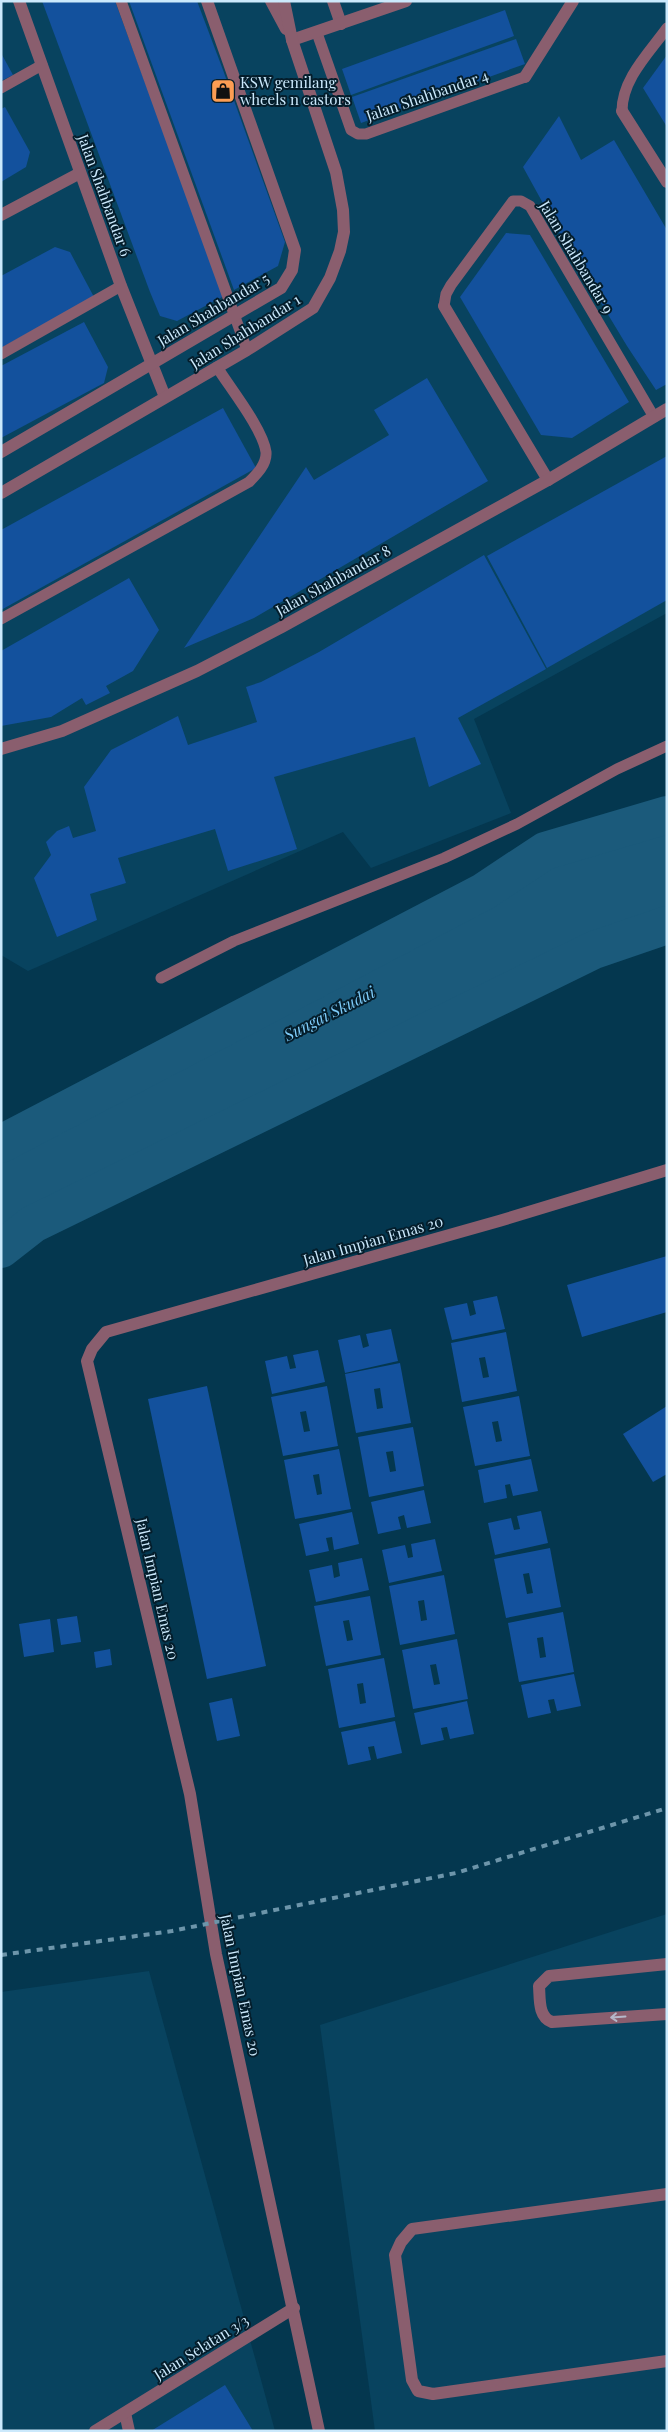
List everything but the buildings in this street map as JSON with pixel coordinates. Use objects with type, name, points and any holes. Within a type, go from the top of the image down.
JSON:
[{"type":"street","name":"Jalan Shahbandar 6","points":[[19,1],[121,286],[165,397]]},
{"type":"street","name":"Jalan Shahbandar 5","points":[[1,452],[281,288],[292,270],[295,250],[207,1]]},
{"type":"street","name":"Jalan Shahbandar 1","points":[[271,1],[292,40]]},
{"type":"street","name":"Jalan Shahbandar 1","points":[[1,493],[247,350],[313,308],[330,278],[340,251],[344,232],[344,210],[336,172],[292,40],[284,1]]},
{"type":"street","points":[[333,1],[341,24]]},
{"type":"street","points":[[292,40],[406,1]]},
{"type":"street","name":"Jalan Shahbandar 4","points":[[525,77],[574,1]]},
{"type":"street","points":[[622,111],[667,182]]},
{"type":"street","points":[[1,215],[80,173]]},
{"type":"street","name":"Jalan Shahbandar 9","points":[[444,306],[548,480]]},
{"type":"street","name":"Jalan Shahbandar 8","points":[[1,749],[62,731],[197,671],[280,628],[548,480],[667,409]]},
{"type":"street","name":"Jalan Impian Emas 20","points":[[319,2431],[294,2308],[216,1954],[190,1794],[87,1361],[92,1349],[106,1332],[499,1221],[667,1170]]},
{"type":"street","points":[[667,1964],[549,1976],[539,1986],[542,2014],[546,2020],[552,2022],[667,2014]]},
{"type":"street","points":[[667,2194],[412,2228],[400,2242],[395,2255],[412,2380],[418,2391],[433,2394],[667,2361]]},
{"type":"street","name":"Jalan Selatan 3/3","points":[[95,2431],[294,2308]]},
{"type":"street","points":[[125,2412],[129,2431]]},
{"type":"lane","points":[[121,1],[247,350]]},
{"type":"lane","points":[[622,111],[622,101],[627,85],[667,28]]},
{"type":"lane","name":"Jalan Shahbandar 4","points":[[316,33],[351,130],[358,134],[366,134],[525,77]]},
{"type":"lane","points":[[1,88],[42,65]]},
{"type":"lane","name":"Jalan Shahbandar 9","points":[[444,306],[446,294],[451,285],[513,201],[521,201],[530,206],[654,417]]},
{"type":"lane","points":[[1,354],[121,286]]},
{"type":"lane","points":[[1,618],[249,482],[262,468],[266,453],[255,427],[218,367]]},
{"type":"lane","points":[[160,978],[234,941],[444,858],[517,824],[617,769],[667,746]]},
{"type":"shaded area","points":[[1,1],[667,1],[667,613],[474,719],[511,813],[371,868],[343,832],[28,971],[1,955]]},
{"type":"shaded area","points":[[667,1914],[667,2431],[375,2431],[320,2025]]},
{"type":"shaded area","points":[[149,1971],[275,2431],[1,2431],[1,1992]]},
{"type":"water","name":"Sungai Skudai","points":[[667,815],[667,925],[594,950],[33,1224],[1,1249],[1,1144],[483,892],[545,851]]},
{"type":"waterway","points":[[1,1144],[483,892],[545,851],[667,815]]},
{"type":"waterway","points":[[1,1249],[33,1224],[594,950],[667,925]]},
{"type":"railway","points":[[1,1955],[172,1931],[456,1873],[667,1808]]},
{"type":"place","name":"KSW gemilang wheels n castors","points":[[223,91]]}]
